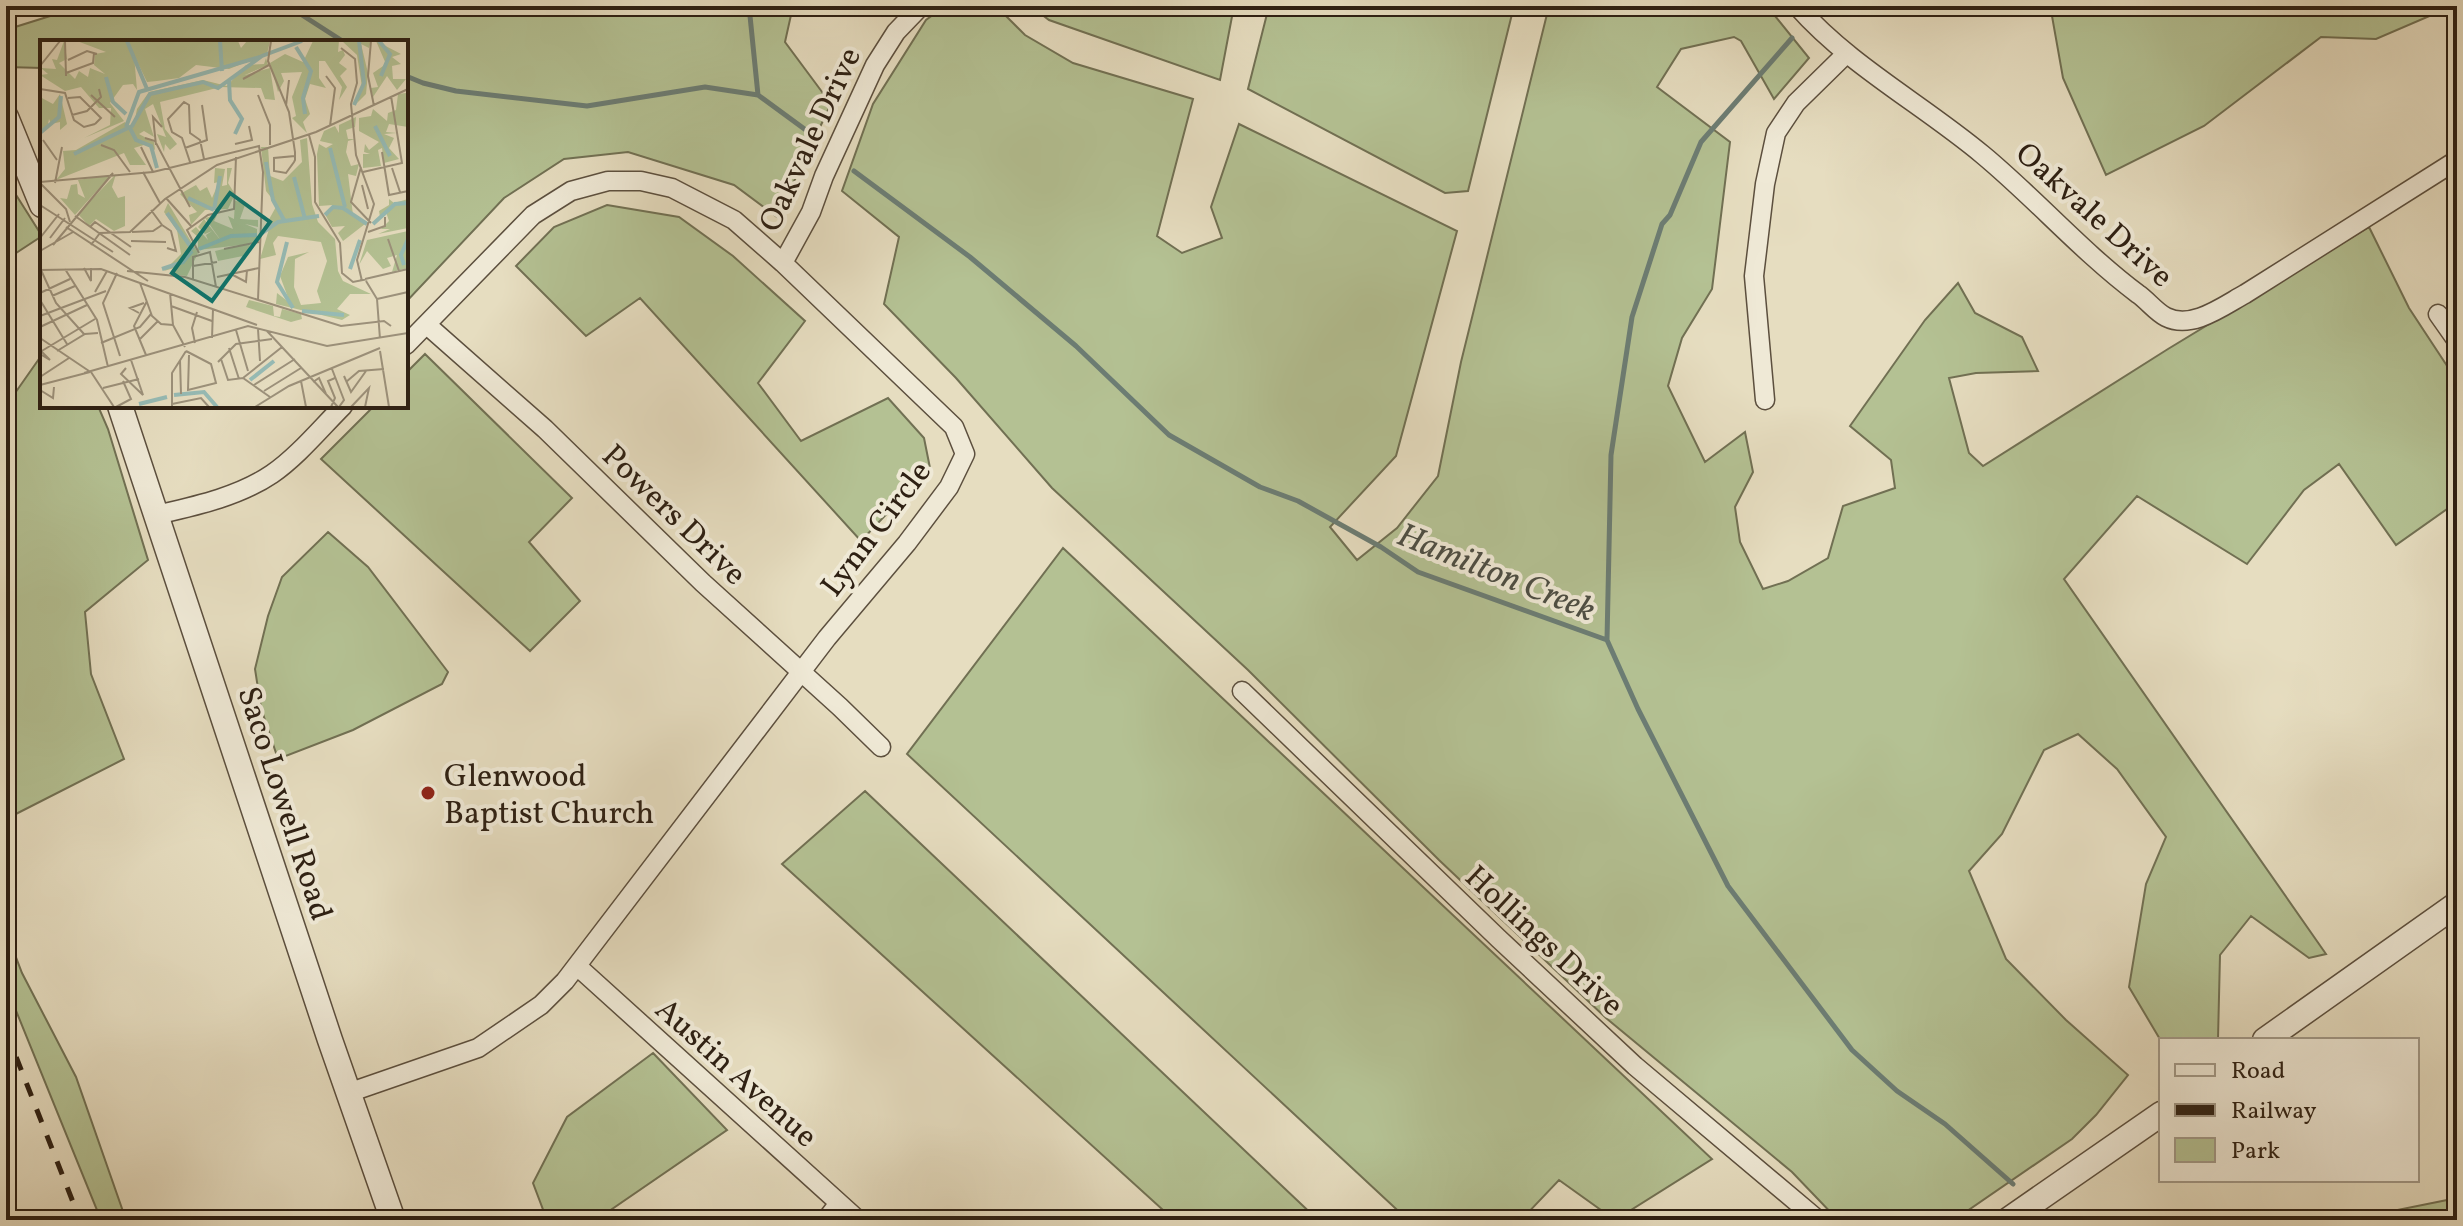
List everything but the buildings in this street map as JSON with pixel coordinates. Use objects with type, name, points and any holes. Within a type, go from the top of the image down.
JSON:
[{"type":"street","name":"Oakvale Drive","points":[[783,263],[811,212],[824,176],[875,65],[896,32],[921,6]]},
{"type":"street","name":"Oakvale Drive","points":[[1797,6],[1847,53],[1983,155],[2108,271],[2166,317],[2186,321],[2210,313],[2457,160]]},
{"type":"street","points":[[1765,400],[1754,276],[1765,184],[1776,133],[1796,103],[1847,53]]},
{"type":"street","points":[[6,117],[40,200]]},
{"type":"street","name":"Lynn Circle","points":[[348,1093],[478,1048],[541,1005],[577,966],[801,673],[949,487],[965,454],[954,427],[734,220],[672,188],[641,181],[608,181],[571,191],[533,215],[408,343]]},
{"type":"street","points":[[2438,314],[2457,341]]},
{"type":"street","name":"Powers Drive","points":[[427,325],[545,429],[703,583],[881,747]]},
{"type":"street","name":"Saco Lowell Road","points":[[121,408],[393,1220]]},
{"type":"street","points":[[156,515],[242,490],[273,473],[341,408]]},
{"type":"street","name":"Hollings Drive","points":[[1242,691],[1635,1066],[1818,1220]]},
{"type":"street","points":[[2268,1038],[2457,904]]},
{"type":"street","name":"Austin Avenue","points":[[577,966],[858,1220]]},
{"type":"street","points":[[2008,1220],[2159,1115]]},
{"type":"street","points":[[826,1220],[839,1203]]},
{"type":"green space","points":[[82,6],[793,6],[785,42],[831,104],[777,217],[734,185],[628,152],[564,159],[504,198],[408,300],[408,40],[40,40],[40,68],[6,67],[6,17],[15,27]]},
{"type":"green space","points":[[945,6],[996,6],[1025,35],[1073,63],[1193,99],[1157,236],[1182,253],[1222,238],[1211,207],[1239,124],[1457,231],[1396,456],[1330,527],[1357,560],[1397,528],[1438,476],[1461,362],[1549,6],[1767,6],[1809,58],[1774,99],[1741,41],[1734,37],[1681,49],[1657,87],[1730,142],[1712,289],[1682,338],[1668,386],[1705,462],[1745,432],[1753,472],[1735,507],[1740,542],[1763,589],[1788,581],[1828,558],[1843,506],[1895,488],[1891,460],[1850,426],[1925,320],[1958,283],[1975,313],[2022,337],[2038,371],[1976,373],[1949,378],[1969,453],[1983,466],[2369,227],[2409,308],[2457,381],[2457,502],[2396,545],[2339,464],[2304,490],[2247,564],[2137,496],[2064,579],[2326,954],[2309,958],[2251,916],[2220,955],[2218,1038],[2159,1038],[2129,987],[2146,884],[2166,837],[2117,769],[2078,734],[2044,750],[2002,834],[1969,871],[2006,959],[2066,1020],[2128,1075],[2072,1139],[1954,1220],[1838,1220],[1792,1172],[1606,1018],[1439,860],[1248,670],[1052,488],[956,378],[884,304],[899,237],[842,191],[873,104],[926,20]]},
{"type":"green space","points":[[1031,6],[1054,6],[1070,15],[1093,6],[1234,6],[1220,80],[1049,20]]},
{"type":"green space","points":[[1269,6],[1514,6],[1468,191],[1445,193],[1248,89]]},
{"type":"green space","points":[[2046,6],[2457,6],[2457,20],[2448,8],[2376,39],[2321,37],[2204,126],[2106,175],[2063,78],[2052,16]]},
{"type":"green space","points":[[6,179],[40,237],[13,255],[6,250]]},
{"type":"green space","points":[[607,205],[679,217],[733,256],[805,321],[758,383],[801,441],[888,398],[924,438],[930,468],[861,541],[640,298],[586,336],[516,266],[554,227]]},
{"type":"green space","points":[[425,354],[572,498],[529,542],[580,601],[530,651],[321,459],[372,408],[408,408],[408,371]]},
{"type":"green space","points":[[40,357],[40,408],[99,408],[148,560],[85,612],[91,674],[124,759],[6,819],[6,406]]},
{"type":"green space","points":[[328,532],[368,567],[448,672],[442,684],[353,730],[278,759],[261,708],[255,669],[268,616],[282,577]]},
{"type":"green space","points":[[1063,548],[1712,1159],[1615,1220],[1559,1180],[1521,1220],[1408,1220],[907,754]]},
{"type":"green space","points":[[865,791],[1318,1220],[1174,1220],[782,864]]},
{"type":"green space","points":[[6,931],[22,973],[76,1077],[126,1220],[101,1220],[6,986]]},
{"type":"green space","points":[[653,1053],[727,1130],[596,1220],[547,1220],[533,1183],[567,1117]]},
{"type":"green space","points":[[2457,1198],[2457,1220],[2170,1220],[2149,1210],[2353,1219]]},
{"type":"waterway","points":[[288,6],[341,40]]},
{"type":"waterway","name":"Hamilton Creek","points":[[749,6],[758,95]]},
{"type":"waterway","name":"Hamilton Creek","points":[[1792,38],[1701,142],[1670,215],[1662,224],[1632,317],[1611,455],[1607,640],[1638,709],[1728,886],[1852,1050],[1897,1091],[1945,1124],[2013,1184]]},
{"type":"waterway","points":[[408,77],[456,91],[587,106],[705,87],[758,95],[814,136]]},
{"type":"waterway","name":"Hamilton Creek","points":[[854,171],[970,257],[1076,346],[1169,435],[1260,487],[1298,501],[1381,547],[1418,572],[1607,640]]},
{"type":"waterway","name":"Hamilton Creek","points":[[2078,1212],[2095,1220]]},
{"type":"railway","points":[[6,1031],[80,1220]]},
{"type":"place","name":"Glenwood Baptist Church","points":[[428,793]]}]
